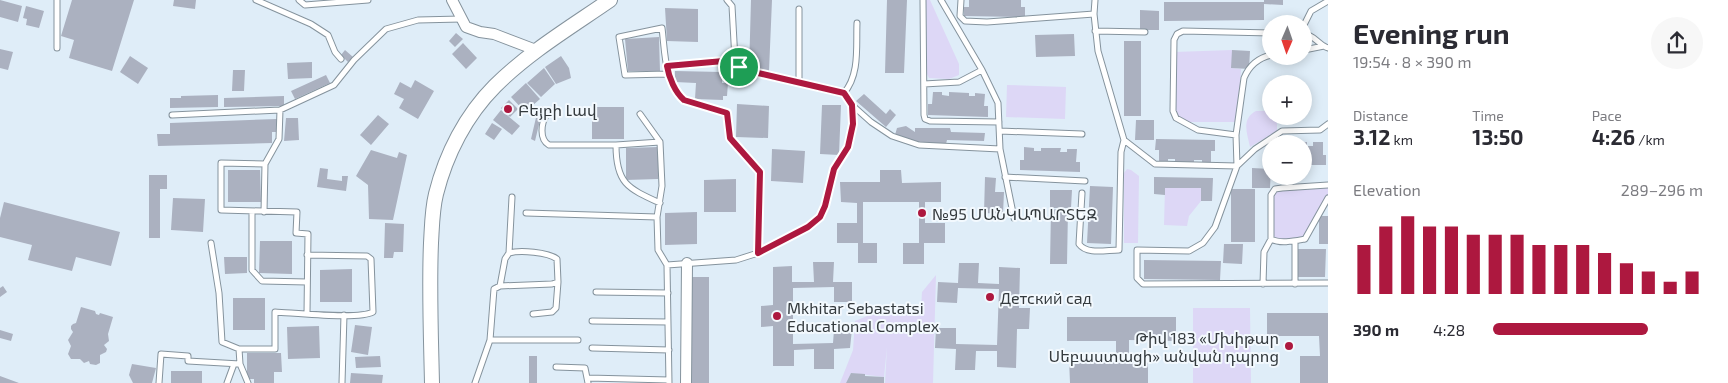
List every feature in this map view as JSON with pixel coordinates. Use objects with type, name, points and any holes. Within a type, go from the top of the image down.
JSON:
[{"type":"main road","points":[[426,383],[426,216],[430,193],[454,132],[491,83],[533,49],[601,0]]},
{"type":"main road","points":[[432,383],[430,260],[433,216],[436,194],[459,134],[494,86],[533,49],[610,0]]},
{"type":"street","points":[[452,0],[466,27],[494,34],[533,49]]},
{"type":"street","points":[[686,383],[687,263]]},
{"type":"lane","points":[[57,0],[57,48]]},
{"type":"lane","points":[[256,0],[311,24],[328,35],[335,52],[340,58]]},
{"type":"lane","points":[[299,0],[304,5],[368,0]]},
{"type":"lane","points":[[727,0],[732,6],[735,60],[739,67],[844,93],[852,105],[871,122],[892,136],[919,146],[1000,149]]},
{"type":"lane","points":[[923,0],[925,119],[1000,122]]},
{"type":"lane","points":[[942,0],[982,70],[998,103],[1000,149],[1014,218]]},
{"type":"lane","points":[[961,0],[960,16],[965,21],[987,22],[1094,14]]},
{"type":"lane","points":[[1082,193],[1079,244],[1088,251],[1119,250],[1124,140],[1098,51],[1094,14],[1095,0]]},
{"type":"lane","points":[[1309,15],[1311,11],[1328,1]]},
{"type":"lane","points":[[799,9],[799,82]]},
{"type":"lane","points":[[172,114],[280,110],[334,85],[354,60],[386,29],[418,20],[461,19]]},
{"type":"lane","points":[[844,93],[851,85],[855,71],[857,23]]},
{"type":"lane","points":[[668,74],[625,75],[619,37],[662,28],[668,74],[679,96],[684,100],[727,113],[730,138],[760,172],[758,253]]},
{"type":"lane","points":[[1095,31],[1144,32]]},
{"type":"lane","points":[[1236,135],[1198,130],[1176,118],[1173,111],[1174,40],[1177,34],[1183,31],[1262,33]]},
{"type":"lane","points":[[1312,37],[1326,47]]},
{"type":"lane","points":[[1312,49],[1326,47]]},
{"type":"lane","points":[[1262,58],[1254,63],[1244,78],[1236,135],[1237,166],[1215,227],[1203,243],[1189,251],[1137,250],[1137,278],[1143,284],[1328,283]]},
{"type":"lane","points":[[667,66],[735,60]]},
{"type":"lane","points":[[924,84],[959,82],[982,70]]},
{"type":"lane","points":[[667,265],[736,260],[758,253],[808,227],[820,217],[825,206],[834,169],[848,147],[853,124],[852,105]]},
{"type":"lane","points":[[264,212],[265,164],[279,138],[280,110]]},
{"type":"lane","points":[[558,110],[547,114],[543,120],[542,138],[549,145],[616,145],[660,142]]},
{"type":"lane","points":[[556,367],[585,368],[588,381],[669,382],[667,265],[658,250],[657,217],[662,186],[660,142],[640,114]]},
{"type":"lane","points":[[1124,140],[1155,164],[1237,166],[1254,149],[1282,130],[1320,130],[1328,124]]},
{"type":"lane","points":[[1000,131],[1082,134]]},
{"type":"lane","points":[[616,145],[618,169],[623,181],[642,195],[660,203]]},
{"type":"lane","points":[[265,164],[221,164],[221,210],[297,212],[296,233],[308,234],[307,314]]},
{"type":"lane","points":[[1005,177],[1085,180]]},
{"type":"lane","points":[[1263,284],[1264,252],[1271,239],[1271,195],[1275,190],[1282,188],[1328,186]]},
{"type":"lane","points":[[500,286],[505,259],[509,253],[512,197]]},
{"type":"lane","points":[[1271,239],[1275,242],[1295,242],[1304,239],[1328,198]]},
{"type":"lane","points":[[252,211],[252,270],[262,281],[307,282]]},
{"type":"lane","points":[[526,213],[657,217]]},
{"type":"lane","points":[[1295,242],[1295,284]]},
{"type":"lane","points":[[211,243],[219,294],[222,342],[240,348],[275,349],[275,312],[344,315],[370,314],[373,312],[371,259],[366,256],[307,255]]},
{"type":"lane","points":[[509,253],[516,251],[552,255],[558,264],[556,308],[552,312],[533,314]]},
{"type":"lane","points":[[475,383],[490,340],[494,289],[500,286],[552,284],[558,282]]},
{"type":"lane","points":[[596,292],[668,293]]},
{"type":"lane","points":[[342,383],[344,315]]},
{"type":"lane","points":[[592,321],[668,322]]},
{"type":"lane","points":[[490,340],[578,340]]},
{"type":"lane","points":[[227,383],[237,364],[240,348]]},
{"type":"lane","points":[[592,348],[668,350]]},
{"type":"lane","points":[[159,383],[161,354],[188,356],[188,362],[237,364]]},
{"type":"lane","points":[[237,364],[248,383]]},
{"type":"shaded area","points":[[926,0],[930,0],[959,64],[959,75],[949,79],[929,78],[927,74]]},
{"type":"shaded area","points":[[1232,50],[1232,68],[1241,69],[1238,122],[1184,122],[1176,117],[1174,52]]},
{"type":"shaded area","points":[[1007,85],[1066,87],[1065,119],[1006,117]]},
{"type":"shaded area","points":[[1256,111],[1262,111],[1262,125],[1277,125],[1277,131],[1270,135],[1262,135],[1262,140],[1250,147],[1246,127],[1251,114]]},
{"type":"shaded area","points":[[1127,169],[1139,176],[1138,243],[1124,243],[1124,173]]},
{"type":"shaded area","points":[[1328,185],[1328,198],[1305,238],[1295,241],[1271,239],[1271,195],[1276,189]]},
{"type":"shaded area","points":[[1165,188],[1201,188],[1201,201],[1189,216],[1187,226],[1164,225]]},
{"type":"shaded area","points":[[936,275],[933,383],[885,383],[887,347],[884,377],[851,373],[846,383],[840,383],[853,350],[855,321],[877,312],[921,309],[922,292]]},
{"type":"shaded area","points":[[1193,308],[1250,308],[1251,383],[1193,383]]},
{"type":"building","points":[[0,0],[22,6],[18,22],[0,17]]},
{"type":"building","points":[[72,0],[134,0],[112,71],[69,58],[74,40],[61,36]]},
{"type":"building","points":[[174,0],[196,0],[195,9],[173,6]]},
{"type":"building","points":[[751,0],[772,0],[769,71],[749,71]]},
{"type":"building","points":[[887,0],[907,0],[904,73],[885,73]]},
{"type":"building","points":[[969,0],[1021,0],[1021,7],[1025,7],[1025,17],[964,16],[964,7],[969,7]]},
{"type":"building","points":[[1264,0],[1283,0],[1283,5],[1264,4],[1262,20],[1164,21],[1164,2],[1264,2]]},
{"type":"building","points":[[26,6],[44,11],[39,28],[26,25],[27,19],[23,18]]},
{"type":"building","points":[[665,8],[698,9],[698,42],[667,41]]},
{"type":"building","points":[[1140,10],[1159,11],[1159,30],[1140,30]]},
{"type":"building","points":[[456,33],[463,39],[455,47],[449,41]]},
{"type":"building","points":[[1074,34],[1075,56],[1036,57],[1035,35]]},
{"type":"building","points":[[659,37],[660,71],[628,71],[625,39]]},
{"type":"building","points":[[1124,41],[1141,41],[1141,116],[1124,116]]},
{"type":"building","points":[[463,43],[477,58],[466,69],[452,54]]},
{"type":"building","points":[[0,49],[13,52],[8,70],[0,68]]},
{"type":"building","points":[[345,50],[353,57],[348,62],[341,55]]},
{"type":"building","points":[[1232,50],[1250,51],[1249,69],[1231,68]]},
{"type":"building","points":[[130,56],[148,68],[138,84],[120,72]]},
{"type":"building","points":[[561,56],[569,68],[571,78],[556,84],[545,67]]},
{"type":"building","points":[[312,62],[312,78],[288,79],[287,63]]},
{"type":"building","points":[[544,68],[555,84],[541,97],[527,83]]},
{"type":"building","points":[[233,70],[245,70],[244,91],[232,91]]},
{"type":"building","points":[[675,71],[722,72],[722,83],[728,83],[727,96],[723,96],[723,100],[695,99],[696,83],[675,82]]},
{"type":"building","points":[[326,75],[330,83],[295,99],[291,91]]},
{"type":"building","points":[[415,80],[434,91],[418,119],[399,108],[404,99],[394,94],[400,82],[411,88]]},
{"type":"building","points":[[526,83],[540,99],[525,112],[511,97]]},
{"type":"building","points":[[933,92],[942,92],[942,95],[949,96],[949,92],[969,93],[969,96],[975,96],[975,93],[985,94],[984,106],[988,106],[988,117],[928,115],[928,104],[932,104]]},
{"type":"building","points":[[864,94],[886,114],[890,109],[896,115],[886,127],[856,101]]},
{"type":"building","points":[[218,95],[218,107],[170,108],[170,98]]},
{"type":"building","points":[[284,96],[284,106],[224,107],[224,98]]},
{"type":"building","points":[[509,100],[518,109],[510,117],[501,108]]},
{"type":"building","points":[[737,104],[769,106],[768,138],[736,137]]},
{"type":"building","points":[[822,105],[841,105],[839,155],[820,154]]},
{"type":"building","points":[[542,106],[545,108],[542,112],[535,141],[531,139],[538,109]]},
{"type":"building","points":[[592,107],[624,107],[624,139],[592,139]]},
{"type":"building","points":[[501,110],[520,126],[512,135],[493,120]]},
{"type":"building","points":[[378,115],[389,124],[371,145],[360,135]]},
{"type":"building","points":[[286,118],[298,118],[299,140],[284,141]]},
{"type":"building","points":[[277,119],[277,132],[272,132],[272,143],[158,146],[157,134],[170,134],[170,123]]},
{"type":"building","points":[[1136,120],[1154,120],[1154,140],[1135,140]]},
{"type":"building","points":[[492,123],[502,129],[494,140],[485,134]]},
{"type":"building","points":[[906,126],[915,132],[915,128],[950,128],[951,132],[985,133],[984,141],[947,140],[946,144],[919,144],[895,135],[897,128]]},
{"type":"building","points":[[1156,139],[1215,140],[1215,151],[1211,151],[1211,163],[1202,163],[1202,160],[1194,160],[1194,163],[1175,163],[1175,159],[1168,159],[1168,162],[1159,162],[1159,150],[1155,150]]},
{"type":"building","points":[[1313,142],[1323,142],[1323,155],[1326,155],[1326,165],[1312,165]]},
{"type":"building","points":[[658,147],[658,179],[626,180],[626,148]]},
{"type":"building","points":[[1024,147],[1034,148],[1034,151],[1041,151],[1041,148],[1061,148],[1060,152],[1067,152],[1067,149],[1077,149],[1076,162],[1080,162],[1080,172],[1020,170],[1020,160],[1024,160]]},
{"type":"building","points":[[772,149],[805,151],[803,183],[771,181]]},
{"type":"building","points":[[371,150],[397,158],[399,152],[407,155],[393,220],[369,219],[368,185],[356,176]]},
{"type":"building","points":[[320,168],[328,169],[327,179],[342,181],[342,176],[348,176],[346,191],[317,187]]},
{"type":"building","points":[[1252,168],[1262,169],[1262,185],[1270,185],[1270,188],[1252,188]]},
{"type":"building","points":[[228,170],[260,170],[261,202],[228,202]]},
{"type":"building","name":"№95 ՄԱՆԿԱՊԱՐՏԵԶ","points":[[880,170],[901,170],[902,183],[941,182],[941,202],[925,202],[925,223],[945,223],[945,243],[924,243],[924,264],[903,264],[903,243],[919,243],[919,202],[863,202],[863,243],[877,243],[877,263],[858,263],[858,243],[837,243],[837,223],[857,223],[857,203],[841,202],[840,182],[880,182]]},
{"type":"building","points":[[149,175],[167,175],[167,189],[160,189],[160,238],[149,238]]},
{"type":"building","points":[[985,177],[996,178],[995,192],[1004,192],[1003,214],[984,213]]},
{"type":"building","points":[[1154,177],[1213,178],[1212,201],[1201,201],[1201,188],[1165,188],[1165,195],[1154,194]]},
{"type":"building","points":[[736,179],[736,212],[704,212],[704,180]]},
{"type":"building","points":[[1090,186],[1113,187],[1111,244],[1087,243]]},
{"type":"building","points":[[1231,189],[1255,189],[1255,242],[1231,242]]},
{"type":"building","points":[[1050,190],[1072,190],[1071,208],[1050,208]]},
{"type":"building","points":[[173,198],[205,199],[203,232],[171,230]]},
{"type":"building","points":[[4,202],[120,232],[111,266],[76,257],[72,271],[28,260],[32,245],[0,237],[0,218]]},
{"type":"building","points":[[1051,209],[1068,210],[1067,264],[1050,264]]},
{"type":"building","points":[[697,212],[697,244],[665,245],[665,213]]},
{"type":"building","points":[[1319,216],[1328,216],[1328,244],[1319,244]]},
{"type":"building","points":[[385,223],[404,224],[403,252],[394,252],[393,258],[384,258]]},
{"type":"building","points":[[260,241],[292,241],[292,274],[259,273]]},
{"type":"building","points":[[1224,244],[1243,244],[1242,264],[1223,263]]},
{"type":"building","points":[[1295,249],[1326,249],[1325,277],[1295,277]]},
{"type":"building","points":[[224,257],[247,257],[247,273],[225,274]]},
{"type":"building","points":[[1144,260],[1221,261],[1220,280],[1144,279]]},
{"type":"building","name":"Mkhitar Sebastatsi Educational Complex","points":[[813,262],[834,262],[833,282],[852,282],[852,302],[834,302],[834,287],[793,288],[793,344],[833,343],[834,330],[852,329],[850,348],[834,349],[834,369],[814,369],[814,349],[794,350],[794,366],[773,366],[773,326],[761,327],[761,306],[773,305],[773,267],[792,266],[792,282],[814,282]]},
{"type":"building","points":[[959,263],[979,263],[978,283],[999,284],[999,267],[1020,268],[1019,308],[1030,308],[1029,329],[1017,329],[1016,368],[997,367],[997,351],[976,351],[975,370],[955,370],[956,349],[935,348],[936,328],[956,328],[956,344],[997,345],[999,289],[958,288],[957,303],[937,302],[938,282],[958,283]]},
{"type":"building","points":[[352,269],[352,302],[320,302],[320,270]]},
{"type":"building","points":[[689,277],[709,277],[709,383],[689,383]]},
{"type":"building","points":[[3,286],[7,292],[0,297],[0,288]]},
{"type":"building","points":[[233,298],[265,298],[265,330],[233,330]]},
{"type":"building","points":[[81,307],[95,311],[99,315],[100,313],[113,317],[108,334],[109,341],[104,345],[107,349],[106,352],[100,355],[100,363],[96,365],[90,364],[89,361],[84,363],[80,359],[71,359],[68,354],[71,346],[68,340],[73,332],[71,326],[76,323]]},
{"type":"building","name":"Թիվ 183 «Մխիթար Սեբաստացի» անվան դպրոց","points":[[1267,313],[1328,313],[1328,383],[1300,383],[1300,356],[1320,356],[1319,336],[1267,336]]},
{"type":"building","points":[[1067,317],[1176,317],[1176,341],[1129,340],[1129,358],[1148,358],[1148,383],[1070,383],[1069,359],[1116,359],[1116,341],[1067,341]]},
{"type":"building","points":[[355,325],[372,327],[368,355],[351,352]]},
{"type":"building","points":[[319,326],[320,358],[288,359],[287,327]]},
{"type":"building","points":[[0,330],[13,334],[11,341],[0,338]]},
{"type":"building","points":[[247,353],[281,353],[282,372],[274,372],[274,383],[254,383],[254,379],[247,379]]},
{"type":"building","points":[[380,356],[381,367],[356,368],[355,357]]},
{"type":"building","points":[[529,356],[537,356],[537,383],[529,383]]},
{"type":"building","points":[[132,364],[156,368],[152,383],[133,383],[129,375]]},
{"type":"building","points":[[171,371],[202,371],[202,383],[171,383]]},
{"type":"building","points":[[351,373],[383,375],[382,383],[350,383]]},
{"type":"building","points":[[851,373],[884,377],[884,383],[846,383]]},
{"type":"building","points":[[0,376],[19,383],[0,383]]},
{"type":"place","name":"Բեյբի Լավ","points":[[508,109]]},
{"type":"place","name":"№95 ՄԱՆԿԱՊԱՐՏԵԶ","points":[[922,213]]},
{"type":"place","name":"Детский сад","points":[[990,297]]},
{"type":"place","name":"Mkhitar Sebastatsi Educational Complex","points":[[777,316]]},
{"type":"place","name":"Թիվ 183 «Մխիթար Սեբաստացի» անվան դպրոց","points":[[1289,346]]},
{"type":"route","points":[[735,60],[739,67],[844,93],[852,105],[853,124],[848,147],[834,169],[825,206],[820,217],[808,227],[758,253],[760,172],[730,138],[727,113],[684,100],[679,96],[668,74],[667,66],[735,60]]}]
